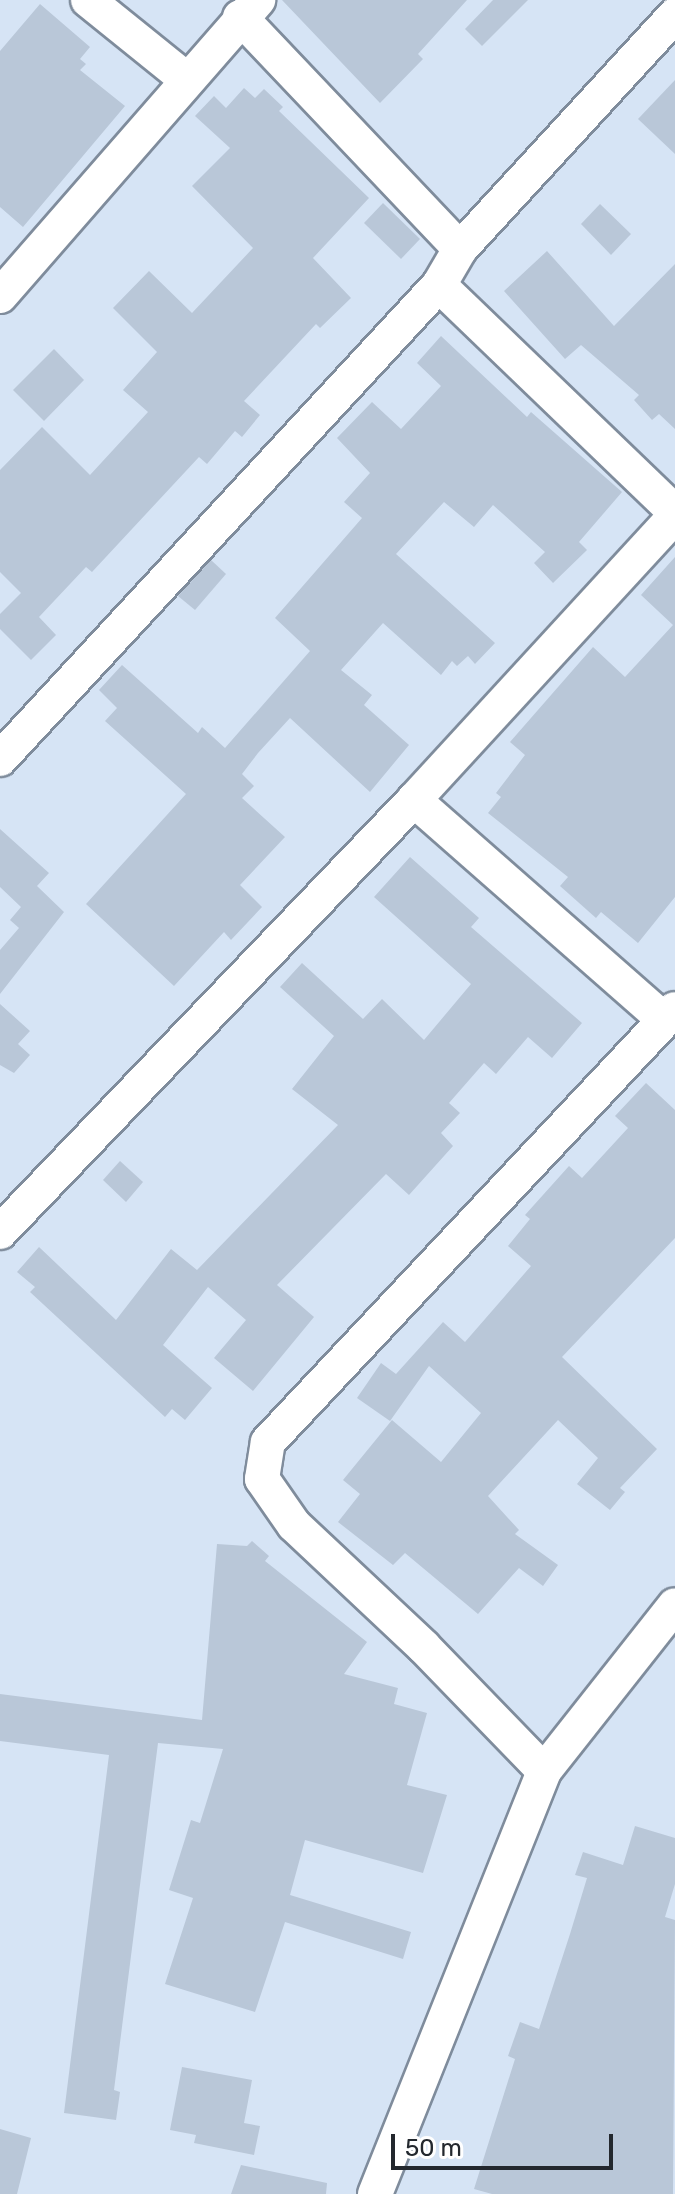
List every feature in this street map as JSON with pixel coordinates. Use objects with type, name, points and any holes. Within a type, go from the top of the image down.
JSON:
[{"type":"street","points":[[88,0],[186,79]]},
{"type":"street","points":[[0,296],[249,9],[460,249]]},
{"type":"street","points":[[0,759],[439,285],[460,249],[675,15]]},
{"type":"street","points":[[0,1232],[414,800],[675,514],[439,285]]},
{"type":"street","points":[[414,800],[670,1014],[268,1442],[262,1479],[294,1525],[424,1647],[544,1771]]},
{"type":"street","points":[[375,2194],[544,1771],[675,1605]]},
{"type":"building","points":[[282,0],[467,0],[418,54],[423,59],[380,103]]},
{"type":"building","points":[[493,0],[528,0],[482,46],[465,29]]},
{"type":"building","points":[[40,4],[90,47],[80,59],[86,64],[80,70],[125,106],[23,227],[0,207],[0,51]]},
{"type":"building","points":[[675,80],[675,154],[638,119]]},
{"type":"building","points":[[244,88],[255,98],[264,89],[283,107],[279,111],[369,198],[313,258],[351,298],[320,328],[316,324],[244,401],[260,415],[242,437],[235,431],[207,464],[199,457],[92,572],[86,567],[39,617],[56,635],[31,660],[0,629],[0,614],[21,593],[0,572],[0,470],[42,427],[90,475],[148,412],[123,390],[157,352],[113,308],[149,271],[192,313],[253,248],[192,186],[230,148],[195,116],[214,96],[226,108]]},
{"type":"building","points":[[383,203],[420,239],[401,259],[364,223]]},
{"type":"building","points":[[600,204],[631,234],[611,255],[581,224]]},
{"type":"building","points":[[547,251],[614,326],[675,264],[675,429],[659,414],[652,420],[634,400],[639,395],[581,345],[565,359],[504,291]]},
{"type":"building","points":[[441,336],[527,417],[531,412],[622,492],[579,542],[587,550],[553,583],[534,563],[545,552],[493,505],[474,527],[444,502],[396,554],[495,643],[475,664],[468,656],[457,666],[452,661],[441,675],[383,623],[341,670],[372,695],[364,705],[409,745],[370,792],[290,718],[242,774],[254,786],[242,798],[285,837],[240,885],[262,907],[231,940],[224,932],[174,986],[86,904],[186,794],[105,721],[117,708],[99,690],[122,665],[198,733],[202,727],[225,748],[310,651],[275,618],[362,518],[344,502],[370,473],[337,438],[372,402],[401,429],[441,386],[417,363]]},
{"type":"building","points":[[54,349],[84,380],[44,421],[13,390]]},
{"type":"building","points":[[675,557],[675,897],[638,943],[601,912],[596,918],[560,886],[568,877],[488,813],[501,797],[496,793],[525,755],[510,742],[593,647],[625,677],[673,625],[641,595]]},
{"type":"building","points":[[211,560],[226,574],[195,610],[178,596]]},
{"type":"building","points":[[0,829],[49,873],[37,886],[64,912],[0,994],[0,950],[19,928],[10,920],[21,907],[0,887]]},
{"type":"building","points":[[410,857],[479,918],[471,927],[582,1023],[552,1058],[528,1037],[496,1074],[484,1063],[449,1103],[460,1113],[441,1133],[453,1146],[409,1195],[386,1174],[277,1285],[314,1317],[253,1391],[214,1358],[246,1320],[208,1287],[163,1345],[212,1388],[185,1420],[172,1409],[165,1417],[30,1292],[35,1287],[17,1272],[39,1247],[116,1320],[171,1249],[197,1270],[338,1125],[292,1089],[334,1036],[280,987],[302,963],[363,1019],[382,999],[424,1040],[471,984],[374,897]]},
{"type":"building","points":[[0,1004],[30,1031],[18,1044],[30,1055],[14,1073],[0,1065]]},
{"type":"building","points":[[646,1083],[675,1110],[675,1238],[562,1357],[657,1449],[620,1488],[625,1492],[610,1510],[577,1484],[598,1458],[558,1420],[488,1496],[519,1530],[515,1534],[558,1565],[543,1586],[519,1568],[478,1614],[405,1553],[393,1565],[338,1522],[360,1494],[343,1480],[392,1420],[441,1462],[481,1413],[429,1366],[390,1421],[357,1398],[381,1363],[396,1374],[443,1322],[465,1342],[531,1266],[508,1246],[530,1219],[525,1215],[569,1166],[582,1178],[628,1128],[615,1116]]},
{"type":"building","points":[[120,1161],[143,1182],[126,1202],[103,1180]]},
{"type":"building","points":[[252,1541],[269,1556],[265,1561],[367,1642],[344,1674],[398,1688],[394,1704],[427,1713],[407,1785],[447,1795],[423,1873],[305,1840],[290,1895],[411,1932],[403,1959],[285,1922],[255,2012],[165,1984],[193,1898],[169,1890],[191,1820],[200,1823],[223,1749],[158,1743],[114,2090],[120,2092],[116,2120],[64,2113],[109,1755],[0,1741],[0,1694],[202,1720],[217,1544],[247,1546]]},
{"type":"building","points":[[635,1826],[675,1838],[675,1884],[665,1917],[675,1920],[673,2194],[492,2194],[474,2189],[515,2059],[508,2056],[520,2022],[539,2029],[570,1934],[587,1878],[575,1875],[583,1852],[623,1865]]},
{"type":"building","points":[[182,2067],[252,2080],[244,2123],[260,2126],[254,2155],[194,2143],[196,2135],[170,2130]]},
{"type":"building","points":[[0,2129],[31,2138],[17,2194],[0,2194]]},
{"type":"building","points":[[241,2165],[327,2183],[326,2194],[231,2194]]}]
